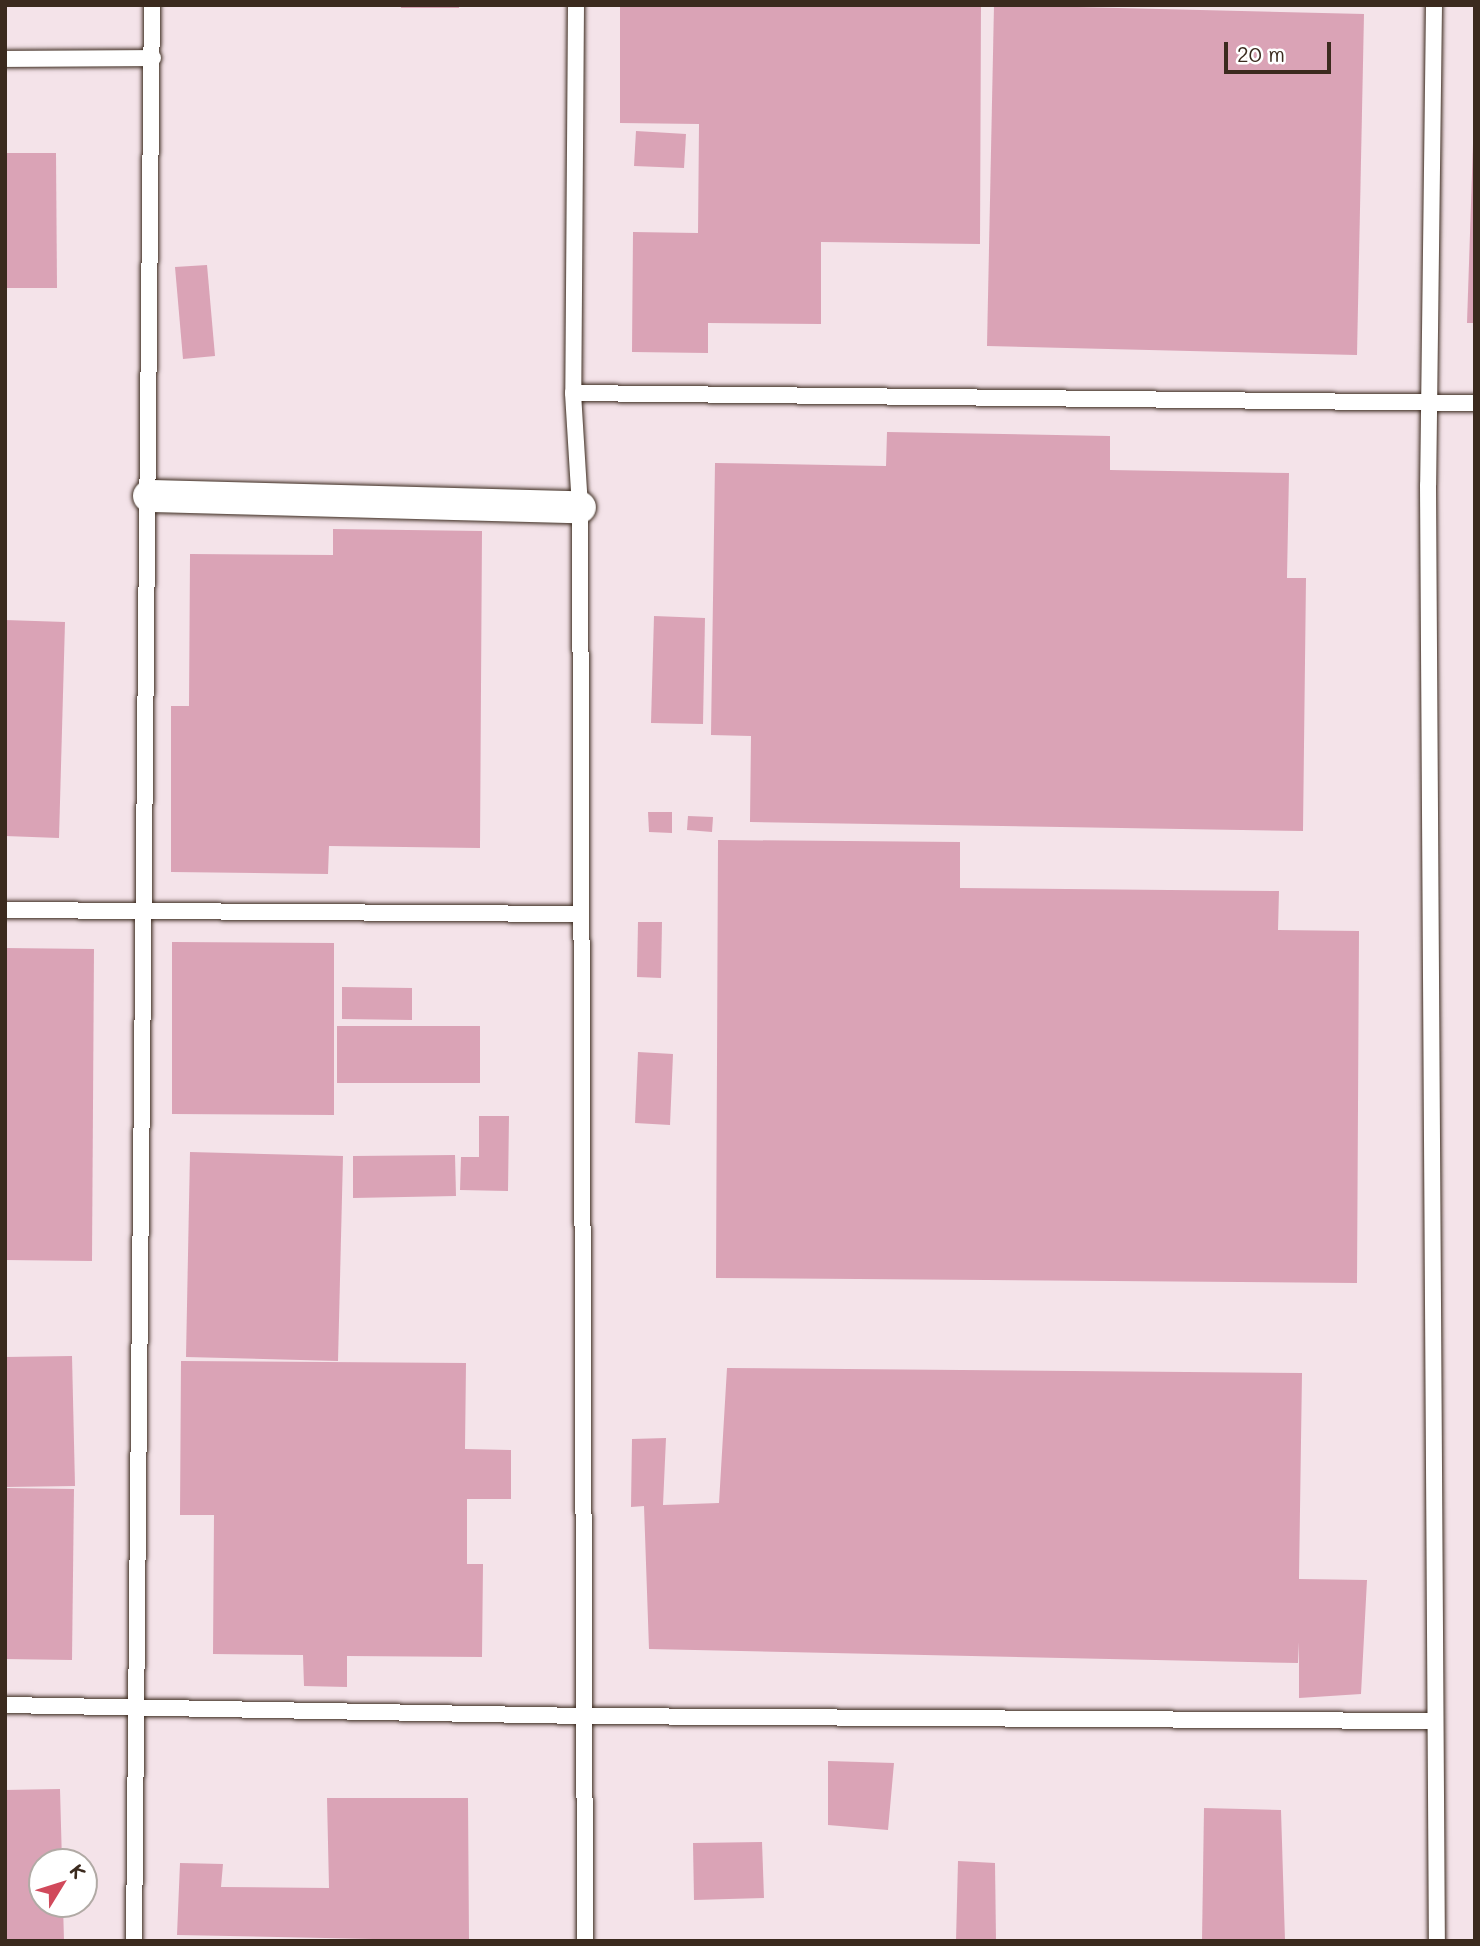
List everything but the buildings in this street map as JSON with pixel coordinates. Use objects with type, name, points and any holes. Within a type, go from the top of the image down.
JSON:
[{"type":"street","points":[[149,496],[580,507]]},
{"type":"lane","points":[[134,1941],[140,1704],[152,5]]},
{"type":"lane","points":[[576,5],[573,393],[580,507],[585,1941]]},
{"type":"lane","points":[[1434,5],[1429,404],[1437,1941]]},
{"type":"lane","points":[[5,59],[153,58]]},
{"type":"lane","points":[[573,393],[1475,403]]},
{"type":"lane","points":[[5,910],[144,914],[580,914]]},
{"type":"lane","points":[[5,1705],[140,1704],[583,1717],[1435,1721]]},
{"type":"shaded area","points":[[5,5],[1475,5],[1475,1941],[5,1941]]}]
